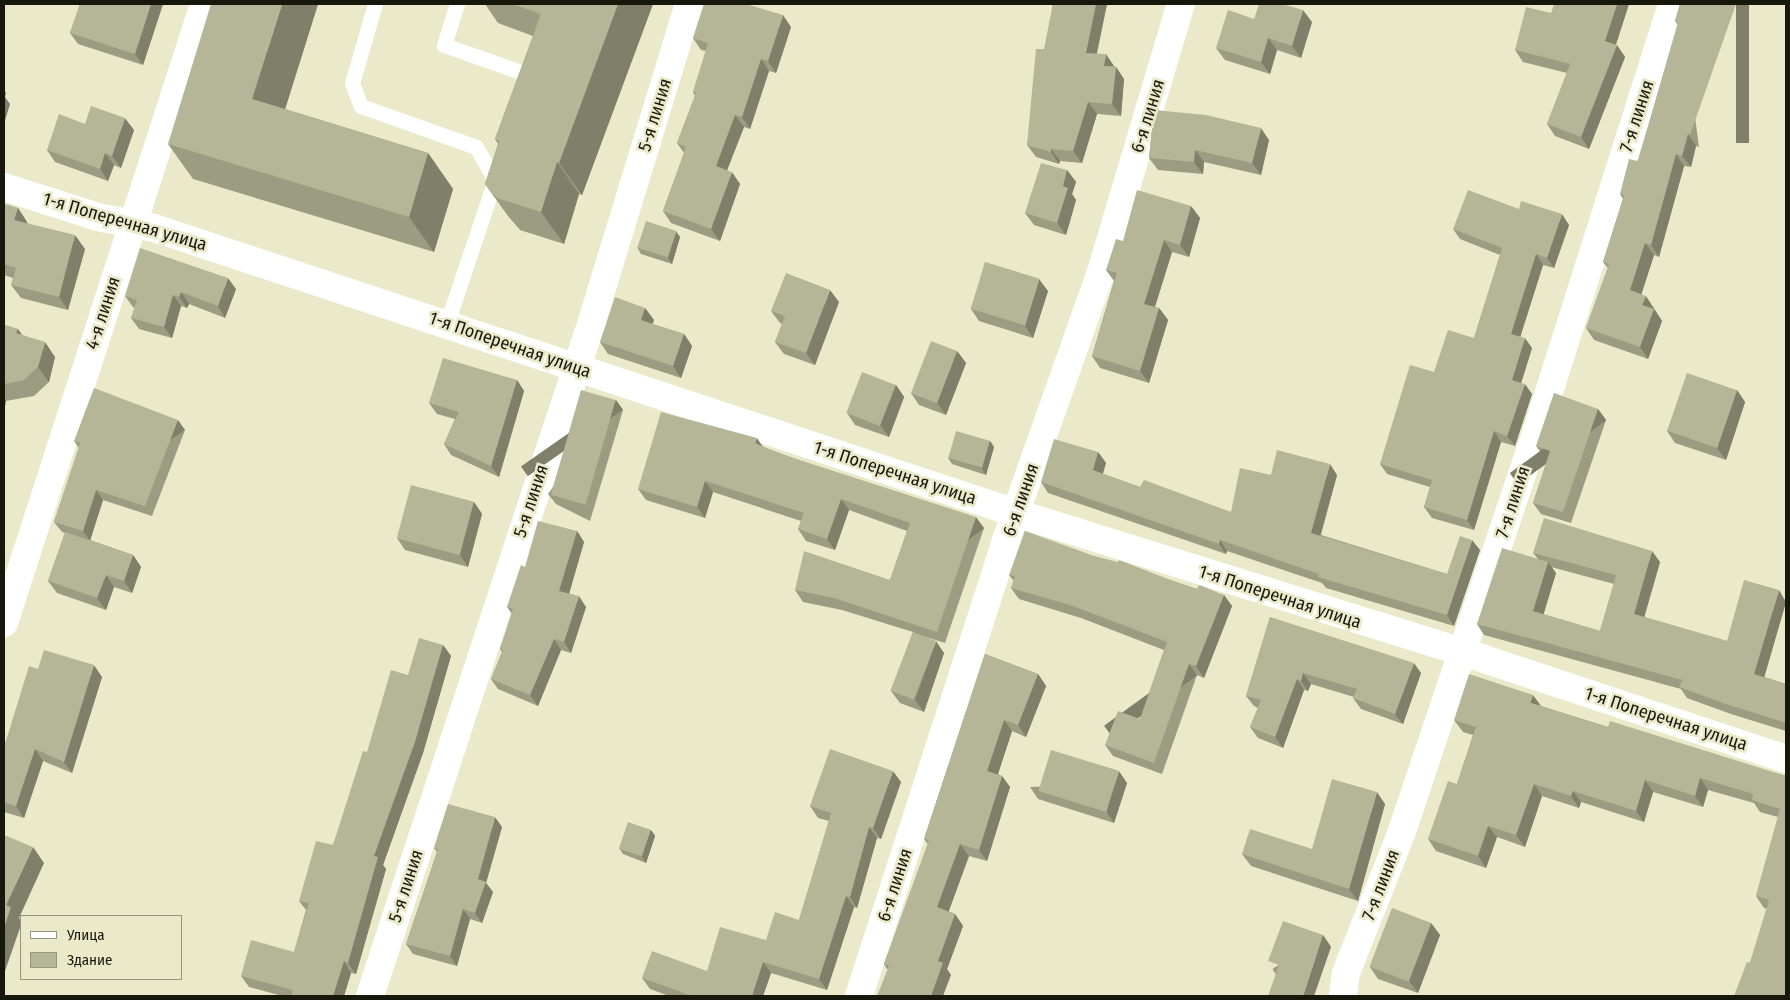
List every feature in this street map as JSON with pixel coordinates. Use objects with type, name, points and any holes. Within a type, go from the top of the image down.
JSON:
[{"type":"street","name":"4-я линия","points":[[4,623],[131,225],[142,203],[204,4]]},
{"type":"street","name":"5-я линия","points":[[370,996],[576,367],[689,4]]},
{"type":"street","name":"6-я линия","points":[[858,996],[1016,514],[1100,275],[1181,4]]},
{"type":"street","name":"7-я линия","points":[[1343,996],[1346,973],[1401,834],[1462,653],[1672,4]]},
{"type":"street","name":"1-я Поперечная улица","points":[[4,187],[131,225],[154,228],[1016,514],[1462,653],[1786,759]]},
{"type":"lane","points":[[375,4],[352,83],[361,106],[476,147],[495,180],[447,324]]},
{"type":"lane","points":[[456,4],[444,45],[521,72]]},
{"type":"building","points":[[80,4],[151,4],[135,54],[70,33]]},
{"type":"building","points":[[211,4],[282,4],[252,99],[428,153],[409,217],[168,144]]},
{"type":"building","points":[[512,4],[618,4],[559,163],[557,162],[541,212],[497,198],[485,184],[499,141],[495,139],[541,14]]},
{"type":"building","points":[[704,4],[746,4],[783,15],[768,61],[761,59],[742,117],[735,115],[716,166],[732,172],[711,229],[663,211],[686,147],[677,143],[696,93],[693,92],[708,43],[693,38]]},
{"type":"building","points":[[1053,4],[1096,4],[1086,53],[1106,54],[1104,66],[1116,67],[1112,104],[1088,102],[1073,151],[1051,149],[1051,152],[1027,145],[1036,49],[1044,49]]},
{"type":"building","points":[[1259,4],[1282,4],[1303,10],[1292,46],[1268,38],[1261,62],[1216,48],[1228,10],[1254,19]]},
{"type":"building","points":[[1554,4],[1617,4],[1605,41],[1617,45],[1581,137],[1547,124],[1570,64],[1515,50],[1526,7],[1551,13]]},
{"type":"building","points":[[1680,4],[1736,4],[1690,135],[1688,134],[1682,156],[1676,154],[1651,245],[1645,243],[1630,290],[1646,296],[1642,305],[1654,309],[1640,347],[1586,328],[1609,264],[1603,262],[1624,195],[1620,194],[1629,159],[1638,161],[1678,22],[1675,21]]},
{"type":"building","points":[[91,106],[125,118],[112,156],[105,153],[100,169],[47,150],[59,114],[85,124]]},
{"type":"building","points":[[1154,110],[1206,115],[1261,128],[1252,163],[1195,150],[1194,162],[1149,158]]},
{"type":"building","points":[[1041,163],[1067,170],[1063,186],[1068,188],[1057,223],[1025,213]]},
{"type":"building","points":[[1137,190],[1191,206],[1180,245],[1164,240],[1144,304],[1159,308],[1140,371],[1092,356],[1117,273],[1106,270],[1116,239],[1123,241]]},
{"type":"building","points":[[1468,190],[1519,209],[1521,201],[1562,214],[1547,258],[1536,254],[1511,334],[1525,338],[1512,380],[1525,384],[1507,436],[1494,431],[1467,520],[1424,507],[1432,480],[1380,464],[1410,365],[1434,372],[1448,330],[1474,338],[1502,248],[1453,229]]},
{"type":"building","points":[[4,204],[18,208],[14,220],[75,235],[59,297],[11,285],[16,268],[4,264]]},
{"type":"building","points":[[646,221],[676,231],[668,258],[637,248]]},
{"type":"building","points":[[140,248],[228,278],[218,306],[181,292],[179,297],[173,295],[164,327],[131,318],[137,300],[125,296]]},
{"type":"building","points":[[985,262],[1040,279],[1025,326],[971,309]]},
{"type":"building","points":[[786,273],[830,290],[806,353],[775,342],[785,316],[771,311]]},
{"type":"building","points":[[615,297],[645,308],[641,320],[684,334],[673,366],[600,342]]},
{"type":"building","points":[[4,325],[18,329],[16,333],[45,342],[38,367],[24,380],[4,384]]},
{"type":"building","points":[[931,341],[957,351],[937,403],[911,393]]},
{"type":"building","points":[[443,358],[517,380],[491,466],[444,444],[459,412],[429,403]]},
{"type":"building","points":[[862,372],[896,385],[880,426],[846,413]]},
{"type":"building","points":[[1687,373],[1737,390],[1717,448],[1667,431]]},
{"type":"building","points":[[94,388],[178,420],[145,506],[96,490],[83,531],[54,522],[80,443],[74,441]]},
{"type":"building","points":[[581,390],[616,400],[586,505],[551,495]]},
{"type":"building","points":[[1554,393],[1598,409],[1563,512],[1533,503],[1550,451],[1536,446]]},
{"type":"building","points":[[661,412],[757,438],[755,443],[778,453],[976,517],[937,632],[834,598],[795,590],[804,551],[890,580],[910,523],[841,499],[827,539],[798,529],[804,513],[705,481],[697,507],[638,489]]},
{"type":"building","points":[[956,431],[990,441],[982,468],[948,458]]},
{"type":"building","points":[[1054,439],[1098,452],[1093,470],[1140,487],[1144,480],[1231,512],[1240,468],[1271,475],[1277,450],[1330,464],[1311,533],[1447,574],[1460,536],[1472,540],[1447,615],[1318,577],[1319,574],[1220,540],[1219,544],[1041,482]]},
{"type":"building","points":[[411,485],[474,502],[460,555],[397,538]]},
{"type":"building","points":[[1544,518],[1652,551],[1634,614],[1727,641],[1744,580],[1779,590],[1754,674],[1786,684],[1786,723],[1679,687],[1682,680],[1477,624],[1502,548],[1548,562],[1533,611],[1600,631],[1616,575],[1533,553]]},
{"type":"building","points":[[538,521],[577,531],[559,591],[579,596],[564,642],[554,639],[530,695],[491,679],[503,650],[500,649],[513,609],[507,607],[521,565],[525,567]]},
{"type":"building","points":[[1025,531],[1094,556],[1118,562],[1119,560],[1197,589],[1199,585],[1224,595],[1196,666],[1189,664],[1154,763],[1105,745],[1118,711],[1140,719],[1167,642],[1073,606],[1011,588],[1015,576],[1009,575]]},
{"type":"building","points":[[65,532],[133,555],[124,581],[106,575],[97,598],[48,581]]},
{"type":"building","points":[[1270,617],[1414,663],[1395,714],[1353,698],[1357,689],[1303,673],[1301,681],[1297,679],[1275,737],[1250,727],[1261,700],[1246,696]]},
{"type":"building","points":[[913,632],[936,641],[914,700],[890,691]]},
{"type":"building","points":[[419,638],[443,645],[415,742],[374,856],[378,857],[348,963],[344,961],[333,996],[291,996],[293,990],[241,976],[251,940],[294,952],[309,903],[299,901],[316,841],[333,845],[363,751],[367,752],[391,670],[408,675]]},
{"type":"building","points":[[44,650],[94,665],[64,762],[35,749],[16,806],[4,802],[4,743],[29,666],[38,669]]},
{"type":"building","points":[[985,654],[1038,674],[1018,725],[1004,720],[987,771],[1002,776],[979,850],[960,844],[937,907],[955,914],[938,961],[943,963],[931,996],[877,996],[889,966],[884,964],[929,840],[924,839]]},
{"type":"building","points":[[1469,674],[1533,695],[1530,703],[1608,727],[1610,721],[1786,776],[1786,996],[1734,996],[1747,962],[1750,963],[1769,900],[1756,896],[1780,809],[1752,800],[1753,794],[1700,778],[1695,796],[1645,780],[1636,811],[1573,791],[1571,796],[1534,784],[1516,835],[1488,826],[1478,856],[1428,839],[1448,781],[1457,784],[1476,727],[1454,720]]},
{"type":"building","points":[[830,749],[893,771],[873,828],[869,827],[850,897],[846,896],[819,979],[763,962],[752,996],[692,996],[642,978],[652,951],[707,971],[720,927],[766,940],[775,912],[799,920],[831,813],[810,806]]},
{"type":"building","points":[[1051,750],[1119,771],[1106,812],[1038,791]]},
{"type":"building","points":[[1332,779],[1377,792],[1349,889],[1242,854],[1250,829],[1312,849]]},
{"type":"building","points":[[448,804],[495,817],[478,879],[486,882],[475,913],[463,909],[450,956],[406,944],[438,849],[434,848]]},
{"type":"building","points":[[628,822],[651,830],[642,856],[619,848]]},
{"type":"building","points":[[4,835],[33,847],[6,905],[11,907],[4,928]]},
{"type":"building","points":[[1392,908],[1431,923],[1409,982],[1369,967]]},
{"type":"building","points":[[1283,921],[1323,935],[1303,996],[1268,996],[1279,965],[1268,961]]}]
